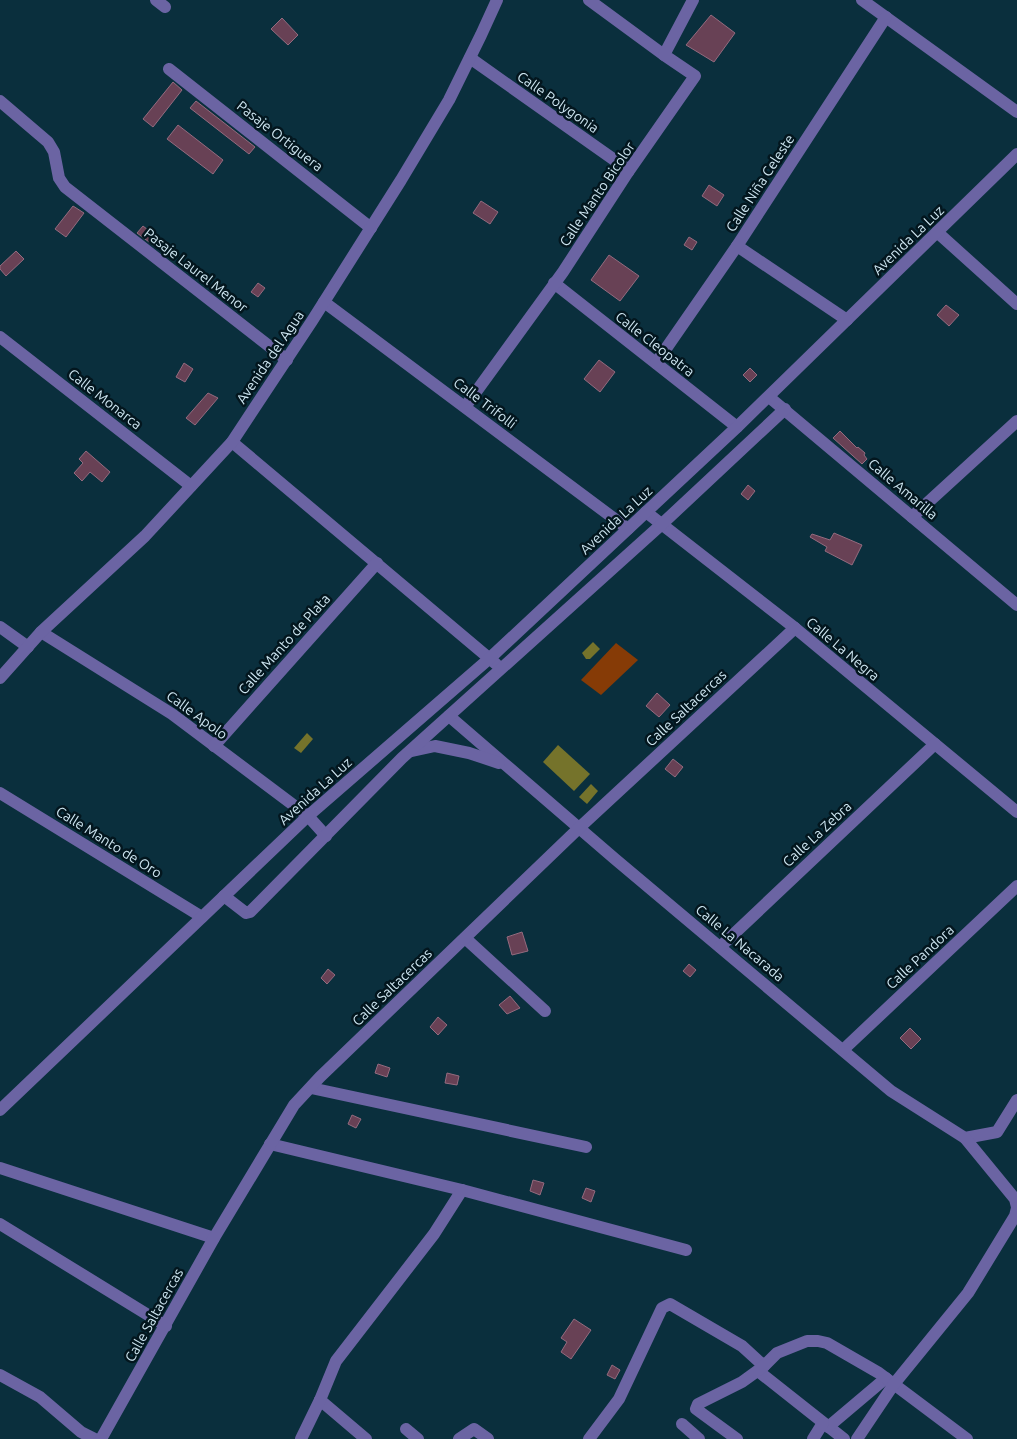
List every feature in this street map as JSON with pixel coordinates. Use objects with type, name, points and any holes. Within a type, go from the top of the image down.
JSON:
[{"type":"street","name":"Avenida del Agua","points":[[0,678],[41,632],[145,536],[232,442],[371,228],[449,100],[496,0]]},
{"type":"street","points":[[589,0],[664,55],[693,0]]},
{"type":"street","points":[[862,0],[1017,112]]},
{"type":"street","name":"Calle Niña Celeste","points":[[656,364],[737,246],[886,17]]},
{"type":"street","name":"Calle Manto Bicolor","points":[[465,407],[554,283],[695,76],[664,55]]},
{"type":"street","name":"Calle Polygonia","points":[[470,58],[623,166],[628,172]]},
{"type":"street","name":"Pasaje Ortiguera","points":[[169,68],[371,228]]},
{"type":"street","name":"Pasaje Laurel Menor","points":[[0,101],[48,142],[54,152],[59,178],[66,187],[287,360]]},
{"type":"street","name":"Avenida La Luz","points":[[0,1110],[308,816],[490,658],[769,397],[1017,154]]},
{"type":"street","points":[[937,232],[1017,304]]},
{"type":"street","points":[[737,246],[847,320]]},
{"type":"street","name":"Calle Cleopatra","points":[[554,283],[737,427]]},
{"type":"street","name":"Calle Trifolli","points":[[324,302],[628,529]]},
{"type":"street","name":"Calle Monarca","points":[[0,337],[191,486]]},
{"type":"street","name":"Calle Amarilla","points":[[769,397],[1017,605]]},
{"type":"street","points":[[224,896],[246,913],[250,912],[406,755],[662,524],[785,409]]},
{"type":"street","points":[[912,517],[1017,421]]},
{"type":"street","points":[[232,442],[502,669]]},
{"type":"street","name":"Calle La Negra","points":[[646,512],[795,628],[1017,812]]},
{"type":"street","name":"Calle Manto de Plata","points":[[214,746],[376,563]]},
{"type":"street","points":[[0,627],[28,647]]},
{"type":"street","name":"Calle Saltacercas","points":[[101,1439],[214,1238],[294,1105],[320,1077],[579,828],[795,628]]},
{"type":"street","name":"Calle Apolo","points":[[41,632],[172,714],[308,816],[326,836]]},
{"type":"street","name":"Calle La Nacarada","points":[[449,716],[891,1091],[965,1138],[1015,1199],[1017,1208]]},
{"type":"street","name":"Calle La Zebra","points":[[720,947],[935,744]]},
{"type":"street","points":[[374,759],[406,755],[435,746],[469,753],[506,765]]},
{"type":"street","name":"Calle Manto de Oro","points":[[0,793],[202,917]]},
{"type":"street","name":"Calle Pandora","points":[[844,1050],[1017,886]]},
{"type":"street","points":[[465,938],[545,1011]]},
{"type":"street","points":[[311,1088],[586,1147]]},
{"type":"street","points":[[965,1138],[997,1132],[1017,1100]]},
{"type":"street","points":[[270,1144],[462,1190],[686,1250]]},
{"type":"street","points":[[0,1168],[214,1238]]},
{"type":"street","points":[[301,1439],[336,1361],[434,1234],[462,1190]]},
{"type":"street","points":[[857,1439],[890,1381],[968,1293],[1015,1216],[1017,1208]]},
{"type":"street","points":[[0,1224],[166,1326]]},
{"type":"street","points":[[590,1439],[619,1399],[662,1308],[670,1304],[742,1346],[761,1368],[844,1439]]},
{"type":"street","points":[[737,1439],[696,1409],[698,1404],[742,1382],[777,1353],[807,1341],[818,1341],[827,1343],[890,1381],[967,1439]]},
{"type":"street","points":[[0,1375],[40,1397],[81,1432],[95,1439]]},
{"type":"street","points":[[813,1439],[826,1425],[890,1381]]},
{"type":"street","points":[[320,1400],[366,1439]]},
{"type":"street","points":[[682,1424],[699,1439]]},
{"type":"street","points":[[406,1429],[418,1439]]},
{"type":"street","points":[[459,1439],[474,1429],[488,1439]]},
{"type":"shaded area","points":[[593,642],[600,649],[590,659],[586,659],[582,653]]},
{"type":"shaded area","points":[[616,643],[638,660],[601,695],[581,680]]},
{"type":"shaded area","points":[[307,733],[313,739],[301,753],[294,748]]},
{"type":"shaded area","points":[[558,745],[590,774],[574,791],[543,762]]},
{"type":"shaded area","points":[[591,784],[598,791],[587,804],[579,797]]},
{"type":"building","points":[[711,15],[735,33],[714,62],[686,45]]},
{"type":"building","points":[[282,18],[298,35],[288,45],[271,29]]},
{"type":"building","points":[[173,82],[182,90],[153,127],[143,119]]},
{"type":"building","points":[[196,101],[255,147],[249,154],[190,108]]},
{"type":"building","points":[[178,125],[223,160],[213,174],[167,139]]},
{"type":"building","points":[[709,185],[724,195],[717,206],[702,196]]},
{"type":"building","points":[[481,201],[498,212],[490,224],[473,213]]},
{"type":"building","points":[[73,206],[84,213],[66,237],[55,229]]},
{"type":"building","points":[[143,226],[162,241],[157,248],[137,233]]},
{"type":"building","points":[[689,237],[697,242],[692,250],[684,245]]},
{"type":"building","points":[[16,251],[24,259],[6,276],[0,269],[0,266]]},
{"type":"building","points":[[609,255],[639,276],[620,301],[591,280]]},
{"type":"building","points":[[258,283],[265,288],[258,297],[251,292]]},
{"type":"building","points":[[946,305],[959,315],[949,326],[937,315]]},
{"type":"building","points":[[599,360],[615,372],[600,392],[584,379]]},
{"type":"building","points":[[184,363],[193,369],[185,382],[176,377]]},
{"type":"building","points":[[750,368],[757,375],[750,382],[743,375]]},
{"type":"building","points":[[208,393],[218,398],[195,425],[186,418]]},
{"type":"building","points":[[840,431],[857,448],[865,453],[864,455],[867,459],[862,464],[833,438]]},
{"type":"building","points":[[86,451],[110,472],[102,482],[90,472],[82,481],[74,473],[83,463],[79,459]]},
{"type":"building","points":[[748,485],[755,491],[748,500],[741,494]]},
{"type":"building","points":[[834,533],[862,545],[852,565],[825,551],[827,547],[810,537],[812,534],[830,540]]},
{"type":"building","points":[[657,693],[670,705],[659,717],[646,706]]},
{"type":"building","points":[[673,759],[683,767],[675,777],[665,769]]},
{"type":"building","points":[[522,932],[528,951],[512,955],[507,937]]},
{"type":"building","points":[[689,964],[696,970],[690,977],[683,971]]},
{"type":"building","points":[[328,969],[335,975],[327,984],[321,978]]},
{"type":"building","points":[[510,996],[520,1008],[507,1014],[499,1005]]},
{"type":"building","points":[[438,1017],[447,1025],[438,1035],[430,1027]]},
{"type":"building","points":[[910,1028],[921,1039],[911,1049],[900,1038]]},
{"type":"building","points":[[378,1064],[390,1068],[387,1077],[375,1073]]},
{"type":"building","points":[[447,1073],[459,1076],[457,1085],[445,1083]]},
{"type":"building","points":[[352,1115],[361,1119],[356,1128],[348,1124]]},
{"type":"building","points":[[533,1180],[544,1183],[540,1195],[530,1191]]},
{"type":"building","points":[[586,1188],[595,1191],[591,1202],[582,1198]]},
{"type":"building","points":[[574,1319],[591,1330],[571,1359],[561,1352],[567,1342],[561,1338]]},
{"type":"building","points":[[612,1365],[620,1370],[615,1379],[607,1375]]}]
